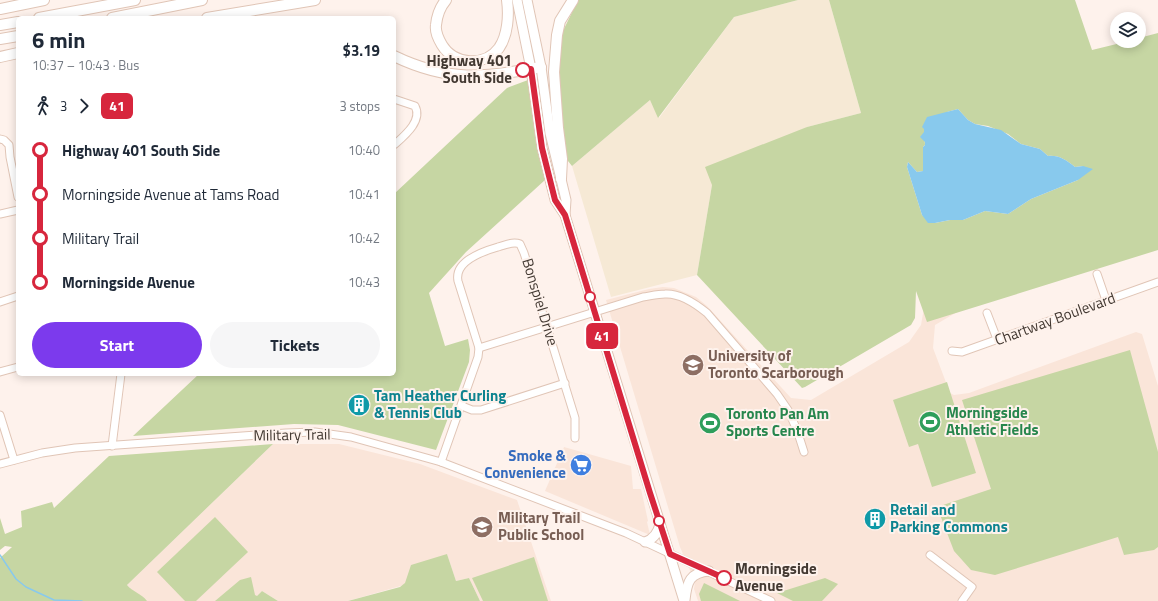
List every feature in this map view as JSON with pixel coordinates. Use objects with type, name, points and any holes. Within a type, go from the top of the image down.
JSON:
[{"type":"highway","points":[[0,9],[36,0]]},
{"type":"highway","points":[[12,6],[44,0]]},
{"type":"highway","points":[[50,16],[135,0]]},
{"type":"highway","points":[[122,16],[202,0]]},
{"type":"highway","points":[[231,13],[242,8],[282,0]]},
{"type":"highway","points":[[217,16],[315,0]]},
{"type":"highway","points":[[446,0],[436,16],[438,38],[445,50],[452,55],[462,61],[474,62],[484,60],[500,47],[507,26],[507,0]]},
{"type":"highway","points":[[561,179],[562,159],[554,72],[557,35],[560,21],[573,0]]},
{"type":"highway","points":[[0,25],[16,22]]},
{"type":"highway","points":[[0,39],[16,36]]},
{"type":"highway","points":[[0,57],[16,53]]},
{"type":"highway","points":[[396,57],[427,70],[461,76],[479,76],[536,68]]},
{"type":"main road","points":[[517,0],[536,68],[566,200],[565,215]]},
{"type":"main road","points":[[527,0],[536,68],[542,148],[555,200],[565,215],[684,601]]},
{"type":"main road","points":[[645,542],[653,538],[660,524]]},
{"type":"main road","points":[[684,601],[691,577],[699,572],[709,571]]},
{"type":"street","points":[[396,100],[408,103],[417,108],[413,126],[396,144]]},
{"type":"street","points":[[0,139],[4,140],[9,145],[16,187]]},
{"type":"street","points":[[0,214],[16,210]]},
{"type":"street","name":"Bonspiel Drive","points":[[441,462],[478,362],[479,348],[458,281],[458,272],[460,268],[478,254],[510,244],[516,243],[522,248],[575,418],[575,438]]},
{"type":"street","points":[[1097,274],[1106,300]]},
{"type":"street","name":"Chartway Boulevard","points":[[952,350],[962,352],[1158,282]]},
{"type":"street","points":[[479,348],[643,297],[666,294],[684,298],[695,303],[707,313],[777,394],[788,410],[797,430],[804,452]]},
{"type":"street","points":[[0,302],[16,297]]},
{"type":"street","points":[[987,313],[997,339]]},
{"type":"street","points":[[0,372],[16,368]]},
{"type":"street","points":[[112,446],[121,376]]},
{"type":"street","points":[[462,406],[472,410],[481,410],[564,383]]},
{"type":"street","points":[[0,415],[14,460]]},
{"type":"street","name":"Military Trail","points":[[0,464],[49,452],[75,448],[315,432],[351,437],[441,462],[503,485],[645,542],[771,601]]},
{"type":"street","points":[[930,555],[972,587],[962,601]]},
{"type":"shaded area","points":[[798,0],[829,0],[861,113],[807,127],[712,185],[697,275],[611,297],[572,166],[650,100],[659,118],[734,17]]},
{"type":"shaded area","name":"University of Toronto Scarborough","points":[[935,245],[964,308],[935,325],[933,348],[950,393],[954,395],[969,393],[1136,332],[1142,334],[1158,386],[1158,601],[698,601],[694,589],[695,582],[680,547],[606,300],[663,287],[674,288],[696,297],[707,306],[791,398],[811,400],[909,342],[921,325]]},
{"type":"shaded area","points":[[273,444],[339,444],[420,464],[517,500],[551,601],[480,601],[469,578],[456,581],[447,554],[404,585],[348,601],[278,601],[262,591],[253,601],[143,601],[127,585]]},
{"type":"shaded area","points":[[564,447],[631,466],[633,489],[641,489],[650,535],[545,491]]},
{"type":"green space","points":[[578,0],[798,0],[734,17],[658,118],[650,100],[572,166],[564,156],[561,128],[559,68],[562,33]]},
{"type":"green space","points":[[829,0],[1075,0],[1092,50],[1110,46],[1110,48],[1146,48],[1146,36],[1158,33],[1158,250],[927,322],[916,291],[915,318],[911,325],[802,388],[697,275],[712,185],[705,167],[807,127],[861,113]],"holes":[[[958,109],[968,120],[975,124],[988,126],[1008,134],[1021,144],[1040,149],[1048,156],[1062,158],[1075,167],[1083,166],[1078,180],[1031,199],[1008,214],[985,211],[963,220],[950,220],[935,223],[922,215],[907,167],[908,162],[917,172],[923,171],[923,147],[925,145],[924,129],[947,112]]]},
{"type":"green space","points":[[528,80],[545,180],[466,252],[429,293],[445,346],[468,339],[470,350],[469,362],[436,450],[338,425],[294,424],[133,436],[197,376],[396,376],[396,192],[507,88]]},
{"type":"green space","points":[[1130,350],[1158,452],[1158,547],[1154,550],[1124,555],[1118,537],[995,575],[971,570],[954,551],[937,507],[991,489],[962,400]]},
{"type":"green space","name":"Morningside Athletic Fields","points":[[947,382],[976,473],[932,487],[918,444],[909,447],[893,400]]},
{"type":"green space","points":[[273,444],[127,585],[147,601],[0,601],[0,558],[12,547],[5,546],[0,550],[0,518],[5,534],[22,527],[21,511],[52,502],[54,508],[109,456]]},
{"type":"green space","points":[[215,517],[248,552],[196,601],[185,601],[157,572]]},
{"type":"green space","points":[[447,554],[456,581],[469,578],[480,601],[348,601],[400,587],[405,583],[411,565]]},
{"type":"green space","points":[[534,557],[548,601],[483,601],[472,578]]},
{"type":"green space","points":[[251,577],[255,595],[257,596],[262,591],[278,601],[215,601],[240,580]]},
{"type":"green space","points":[[825,578],[838,584],[822,601],[793,601],[777,593]]},
{"type":"green space","points":[[704,583],[740,601],[701,601],[699,594]]},
{"type":"water","points":[[958,109],[968,120],[975,124],[1001,130],[1021,144],[1040,149],[1048,156],[1062,158],[1075,167],[1083,166],[1093,169],[1078,180],[1031,199],[1008,214],[985,211],[963,220],[928,223],[922,215],[907,167],[908,162],[917,172],[923,171],[923,147],[925,142],[920,137],[924,132],[922,127],[927,117]]},
{"type":"waterway","points":[[0,555],[16,579],[26,587],[54,600],[82,601]]},
{"type":"bus line","name":"41","points":[[523,70],[531,69],[542,148],[555,200],[565,215],[670,554],[724,578]]},
{"type":"place","name":"Highway 401 South Side","points":[[523,70]]},
{"type":"place","name":"University of Toronto Scarborough","points":[[693,365]]},
{"type":"place","name":"Tam Heather Curling & Tennis Club","points":[[359,405]]},
{"type":"place","name":"Morningside Athletic Fields","points":[[930,422]]},
{"type":"place","name":"Toronto Pan Am Sports Centre","points":[[710,423]]},
{"type":"place","name":"Smoke & Convenience","points":[[581,465]]},
{"type":"place","name":"Retail and Parking Commons","points":[[875,519]]},
{"type":"place","name":"Military Trail Public School","points":[[482,527]]},
{"type":"place","name":"Morningside Avenue","points":[[724,578]]}]
